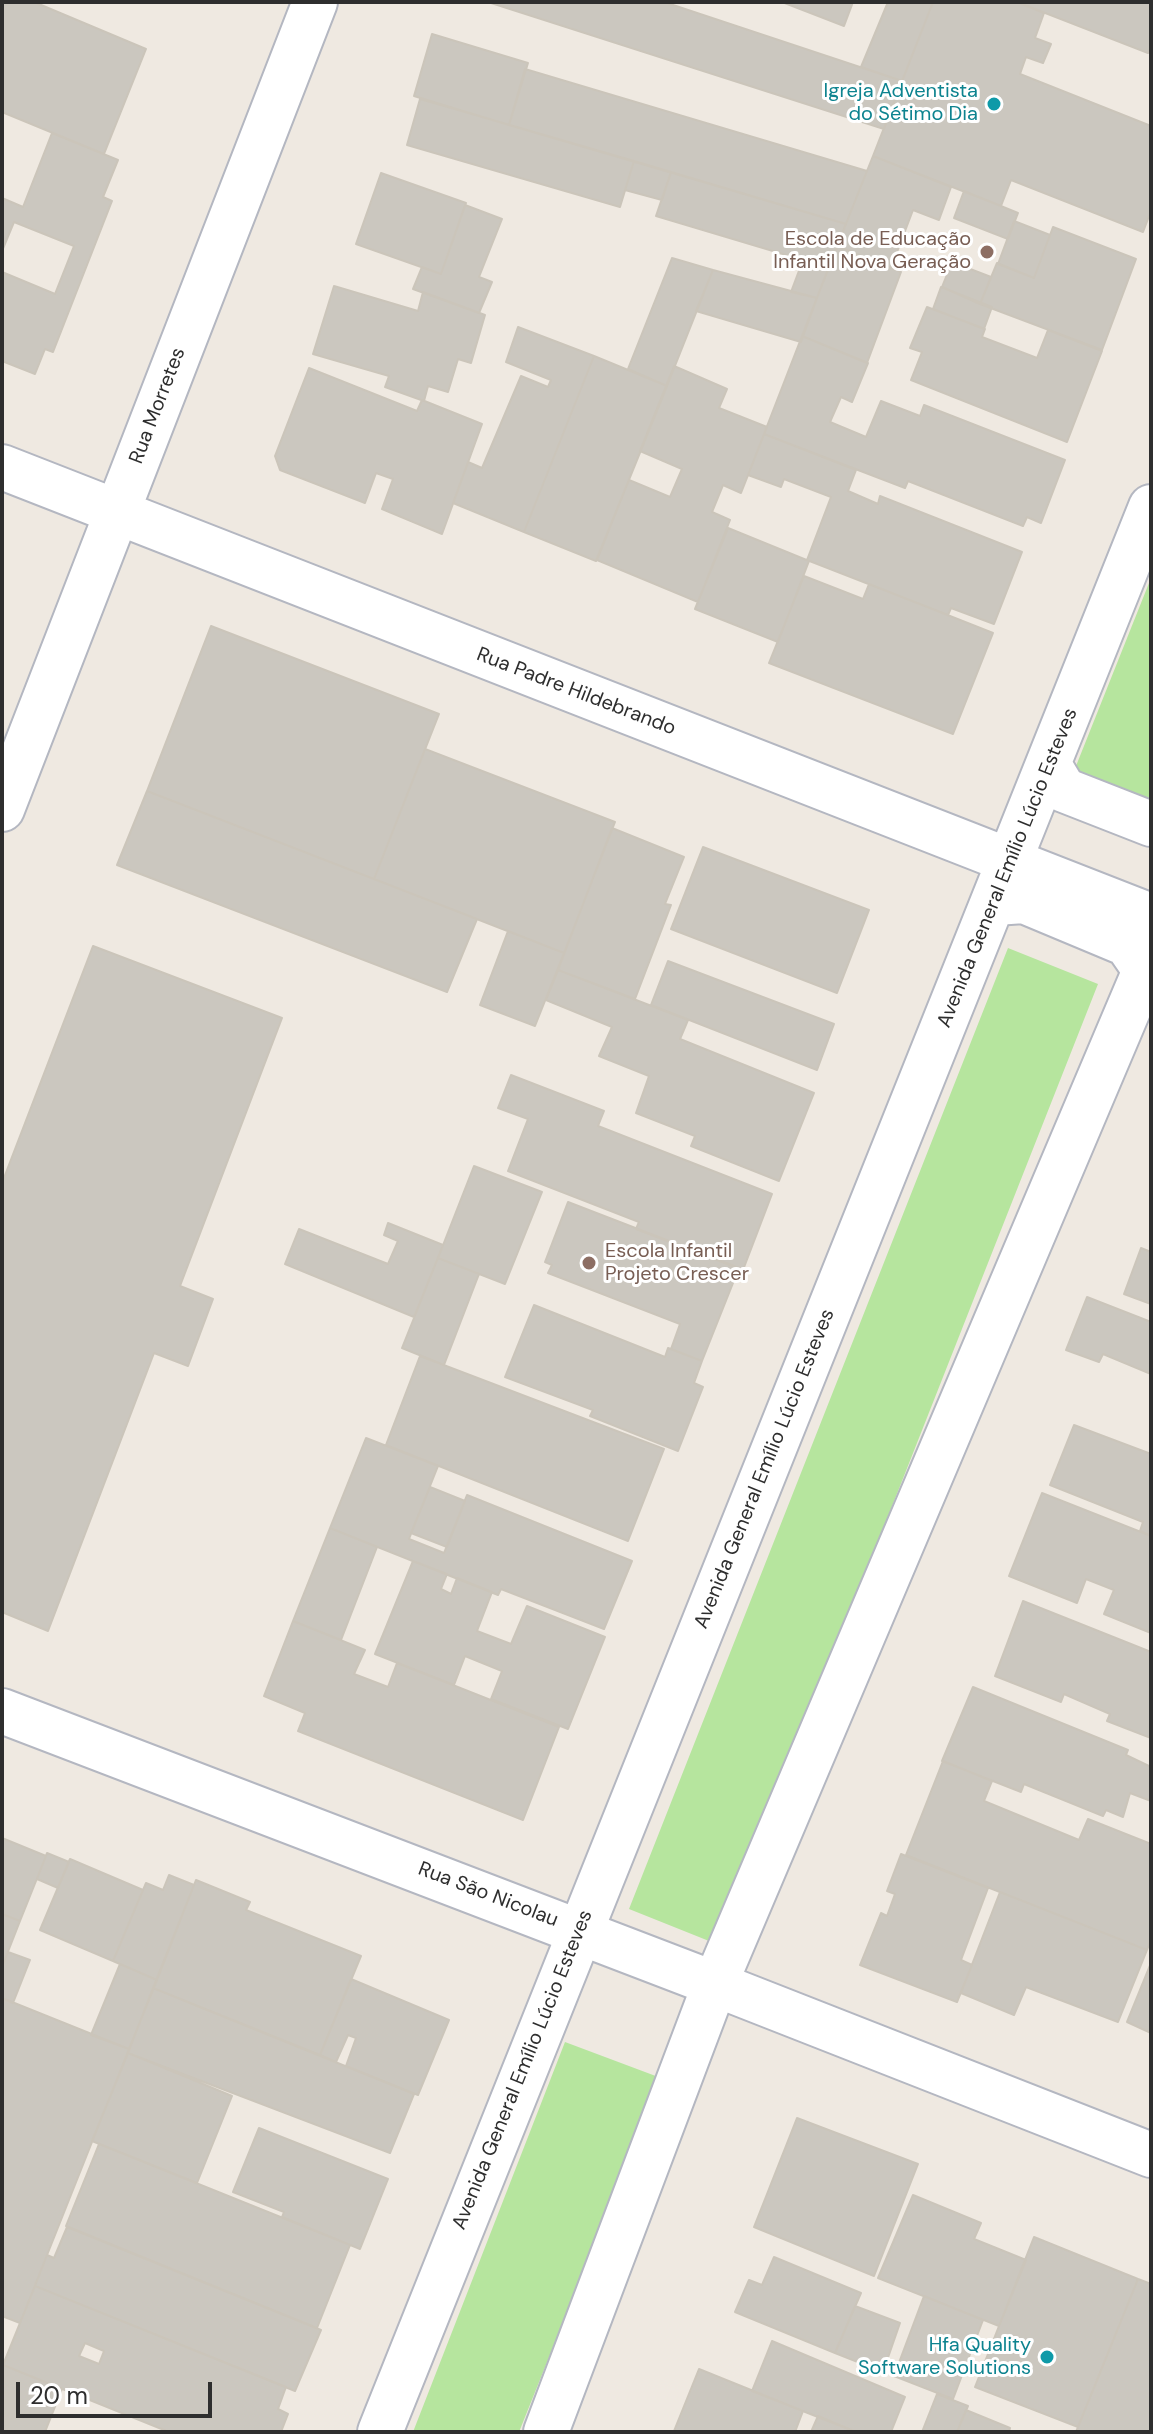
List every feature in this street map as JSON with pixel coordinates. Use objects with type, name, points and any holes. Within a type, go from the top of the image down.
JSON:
[{"type":"main road","name":"Rua Morretes","points":[[2,809],[315,2]]},
{"type":"main road","name":"Rua Padre Hildebrando","points":[[2,467],[1151,916]]},
{"type":"main road","name":"Avenida General Emílio Lúcio Esteves","points":[[380,2432],[579,1929],[1012,861],[1151,507]]},
{"type":"main road","points":[[1049,765],[1064,790],[1151,824]]},
{"type":"main road","points":[[546,2432],[715,1984],[1148,963],[1127,944],[1024,901],[995,903]]},
{"type":"main road","name":"Rua São Nicolau","points":[[2,1711],[579,1929],[1151,2155]]},
{"type":"green space","points":[[1151,578],[1151,808],[1072,776]]},
{"type":"green space","points":[[1008,948],[1098,984],[719,1945],[629,1909]]},
{"type":"green space","points":[[565,2042],[661,2078],[519,2432],[413,2432]]},
{"type":"building","points":[[2,2],[34,2],[146,49],[104,154],[2,112]]},
{"type":"building","points":[[488,2],[664,2],[902,81],[884,129]]},
{"type":"building","points":[[782,2],[853,2],[844,26]]},
{"type":"building","points":[[888,2],[933,2],[902,81],[861,67]]},
{"type":"building","name":"Igreja Adventista do Sétimo Dia","points":[[933,2],[1017,2],[1044,13],[1035,38],[1051,44],[1043,63],[1026,57],[1020,74],[1151,126],[1151,211],[1143,232],[1011,180],[1001,206],[873,156]]},
{"type":"building","points":[[1017,2],[1151,2],[1151,47],[1148,53]]},
{"type":"building","points":[[432,34],[528,63],[509,125],[414,96]]},
{"type":"building","points":[[525,69],[867,171],[846,224],[509,125]]},
{"type":"building","points":[[420,99],[634,161],[620,207],[407,145]]},
{"type":"building","points":[[52,133],[118,160],[103,197],[112,201],[53,352],[45,349],[35,374],[2,361],[2,272],[55,294],[74,246],[14,222],[2,251],[2,198],[23,207]]},
{"type":"building","points":[[873,156],[951,187],[939,220],[913,210],[891,268],[837,246]]},
{"type":"building","points":[[634,161],[671,172],[662,200],[625,190]]},
{"type":"building","points":[[671,172],[846,224],[817,298],[791,292],[803,260],[656,216]]},
{"type":"building","points":[[381,173],[466,203],[441,274],[356,244]]},
{"type":"building","points":[[964,191],[1018,213],[1008,239],[954,218]]},
{"type":"building","points":[[465,205],[502,219],[479,277],[492,282],[479,313],[413,289],[422,267],[441,274]]},
{"type":"building","points":[[1014,221],[1050,235],[1034,278],[998,264]]},
{"type":"building","points":[[1053,227],[1136,259],[1102,350],[980,304],[997,263],[1034,278]]},
{"type":"building","points":[[837,246],[901,272],[867,363],[802,336]]},
{"type":"building","points":[[672,258],[713,270],[667,386],[628,369]]},
{"type":"building","points":[[952,262],[991,277],[980,304],[942,287]]},
{"type":"building","points":[[713,270],[817,298],[801,342],[696,311]]},
{"type":"building","points":[[334,286],[418,311],[423,292],[485,315],[471,363],[458,359],[448,392],[428,386],[424,401],[385,387],[389,376],[313,354]]},
{"type":"building","points":[[941,287],[992,307],[984,329],[933,309]]},
{"type":"building","points":[[927,307],[985,329],[982,337],[1037,358],[1048,330],[1102,351],[1067,442],[911,380],[922,352],[910,348]]},
{"type":"building","points":[[518,327],[594,356],[524,532],[453,503],[468,462],[482,468],[521,376],[548,387],[551,380],[506,362]]},
{"type":"building","points":[[802,336],[868,363],[852,402],[841,397],[830,422],[866,437],[881,401],[920,416],[924,405],[1065,460],[1041,523],[1027,517],[1023,526],[908,481],[905,488],[764,434]]},
{"type":"building","points":[[594,356],[667,386],[596,561],[524,532]]},
{"type":"building","points":[[674,366],[727,389],[719,408],[767,427],[741,493],[723,485],[712,512],[730,520],[698,602],[597,560],[629,480],[670,497],[682,469],[640,451]]},
{"type":"building","points":[[309,368],[417,411],[422,400],[482,424],[442,534],[382,509],[393,479],[376,473],[365,503],[280,470],[275,456]]},
{"type":"building","points":[[764,434],[856,470],[848,491],[878,504],[880,496],[1022,552],[994,624],[951,608],[948,615],[807,560],[831,497],[784,479],[781,487],[748,475]]},
{"type":"building","points":[[728,528],[809,561],[778,642],[695,609]]},
{"type":"building","points":[[804,576],[863,599],[869,584],[993,633],[953,734],[769,663]]},
{"type":"building","points":[[211,626],[439,714],[374,879],[147,791]]},
{"type":"building","points":[[425,749],[615,822],[564,953],[374,879]]},
{"type":"building","points":[[147,791],[477,919],[447,992],[117,865]]},
{"type":"building","points":[[612,828],[684,857],[665,904],[671,905],[635,999],[558,970]]},
{"type":"building","points":[[703,847],[869,910],[837,993],[671,929]]},
{"type":"building","points":[[508,931],[564,953],[535,1026],[480,1005]]},
{"type":"building","points":[[93,946],[282,1018],[180,1286],[213,1299],[188,1366],[154,1353],[48,1631],[2,1612],[2,1183]]},
{"type":"building","points":[[668,961],[834,1024],[817,1070],[651,1005]]},
{"type":"building","points":[[558,970],[688,1020],[680,1039],[814,1093],[779,1181],[691,1146],[695,1136],[636,1113],[649,1076],[599,1056],[612,1027],[546,1000]]},
{"type":"building","points":[[511,1075],[604,1111],[598,1126],[772,1194],[743,1270],[636,1229],[639,1222],[508,1171],[528,1119],[498,1108]]},
{"type":"building","points":[[474,1166],[542,1192],[505,1284],[438,1258]]},
{"type":"building","points":[[568,1202],[739,1268],[702,1361],[671,1349],[680,1324],[548,1273],[552,1265],[545,1262]]},
{"type":"building","points":[[388,1223],[443,1245],[414,1317],[285,1264],[299,1229],[388,1264],[398,1241],[384,1235]]},
{"type":"building","points":[[1141,1248],[1151,1252],[1151,1304],[1124,1294]]},
{"type":"building","points":[[438,1258],[479,1274],[444,1365],[402,1348]]},
{"type":"building","points":[[1087,1297],[1151,1322],[1151,1374],[1103,1354],[1099,1362],[1066,1350]]},
{"type":"building","points":[[534,1305],[665,1357],[668,1348],[702,1361],[694,1383],[703,1387],[678,1451],[590,1416],[593,1410],[505,1377]]},
{"type":"building","points":[[420,1356],[664,1449],[628,1541],[386,1445]]},
{"type":"building","points":[[1074,1425],[1151,1454],[1151,1536],[1140,1531],[1143,1522],[1050,1485]]},
{"type":"building","points":[[366,1438],[438,1466],[409,1539],[444,1553],[467,1495],[632,1561],[604,1629],[501,1589],[498,1595],[330,1528]]},
{"type":"building","points":[[430,1487],[465,1501],[447,1547],[411,1533]]},
{"type":"building","points":[[1042,1493],[1151,1536],[1151,1633],[1104,1614],[1114,1590],[1086,1579],[1077,1603],[1009,1576]]},
{"type":"building","points":[[330,1528],[377,1547],[341,1640],[293,1621]]},
{"type":"building","points":[[413,1561],[447,1574],[441,1589],[451,1594],[457,1578],[492,1592],[477,1631],[511,1644],[527,1606],[605,1637],[568,1729],[491,1699],[502,1671],[465,1656],[454,1685],[375,1654]]},
{"type":"building","points":[[1023,1601],[1151,1652],[1151,1738],[1107,1721],[1110,1714],[1064,1694],[1061,1702],[995,1676]]},
{"type":"building","points":[[293,1621],[365,1650],[354,1674],[388,1687],[397,1663],[559,1727],[523,1820],[298,1731],[305,1713],[264,1696]]},
{"type":"building","points":[[973,1687],[1128,1750],[1126,1755],[1151,1767],[1151,1801],[1130,1793],[1123,1817],[1106,1810],[1103,1816],[1024,1784],[1021,1792],[942,1761]]},
{"type":"building","points":[[943,1761],[992,1781],[984,1801],[1079,1840],[1088,1819],[1151,1844],[1151,1940],[1147,1950],[906,1855]]},
{"type":"building","points":[[2,1838],[46,1856],[20,1921],[2,1914]]},
{"type":"building","points":[[47,1853],[69,1862],[58,1888],[37,1879]]},
{"type":"building","points":[[901,1854],[988,1888],[961,1960],[972,1965],[957,2002],[860,1965],[881,1913],[887,1916],[895,1894],[887,1891]]},
{"type":"building","points":[[70,1859],[143,1890],[113,1961],[40,1930]]},
{"type":"building","points":[[169,1875],[194,1885],[157,1980],[113,1961],[146,1883],[163,1890]]},
{"type":"building","points":[[196,1880],[250,1902],[246,1910],[361,1956],[320,2055],[153,1988]]},
{"type":"building","points":[[1000,1892],[1147,1950],[1118,2022],[1026,1987],[1014,2015],[961,1993]]},
{"type":"building","points":[[2,1914],[20,1921],[2,1967]]},
{"type":"building","points":[[8,1952],[30,1960],[13,2003],[2,1998],[2,1967]]},
{"type":"building","points":[[1151,1963],[1151,2033],[1127,2022]]},
{"type":"building","points":[[120,1964],[157,1980],[129,2049],[91,2035]]},
{"type":"building","points":[[351,1979],[449,2020],[418,2095],[346,2066],[356,2038],[348,2035],[336,2062],[320,2055]]},
{"type":"building","points":[[153,1988],[414,2094],[390,2153],[128,2053]]},
{"type":"building","points":[[2,1998],[129,2049],[20,2323],[2,2316]]},
{"type":"building","points":[[128,2053],[232,2096],[197,2183],[92,2141]]},
{"type":"building","points":[[797,2118],[918,2164],[874,2276],[754,2227]]},
{"type":"building","points":[[259,2128],[388,2179],[360,2249],[282,2217],[284,2212],[233,2192]]},
{"type":"building","points":[[99,2144],[350,2245],[317,2328],[66,2226]]},
{"type":"building","points":[[913,2195],[981,2223],[974,2239],[1026,2260],[999,2326],[878,2278]]},
{"type":"building","points":[[67,2227],[321,2330],[295,2391],[35,2286],[47,2255],[54,2258]]},
{"type":"building","name":"Hfa Quality Software Solutions","points":[[1034,2237],[1138,2279],[1078,2427],[975,2387]]},
{"type":"building","points":[[774,2257],[861,2293],[835,2353],[735,2312],[749,2280],[762,2285]]},
{"type":"building","points":[[1138,2279],[1151,2284],[1151,2432],[1076,2432]]},
{"type":"building","points":[[35,2286],[286,2387],[278,2409],[288,2414],[281,2432],[169,2432],[3,2365]],"holes":[[[85,2343],[104,2351],[99,2364],[79,2356]]]},
{"type":"building","points":[[924,2296],[983,2320],[953,2399],[894,2376]]},
{"type":"building","points":[[855,2306],[900,2323],[883,2372],[835,2353]]},
{"type":"building","points":[[772,2341],[905,2397],[891,2432],[856,2432],[752,2391]]},
{"type":"building","points":[[3,2365],[62,2389],[45,2432],[2,2432]]},
{"type":"building","points":[[699,2369],[803,2411],[795,2432],[674,2431]]},
{"type":"building","points":[[937,2394],[968,2406],[957,2432],[922,2432]]},
{"type":"building","points":[[966,2410],[1010,2428],[1009,2432],[957,2432]]},
{"type":"building","points":[[818,2416],[856,2432],[811,2432]]},
{"type":"place","name":"Igreja Adventista do Sétimo Dia","points":[[994,104]]},
{"type":"place","name":"Escola de Educação Infantil Nova Geração","points":[[987,252]]},
{"type":"place","name":"Escola Infantil Projeto Crescer","points":[[589,1263]]},
{"type":"place","name":"Hfa Quality Software Solutions","points":[[1047,2357]]}]
